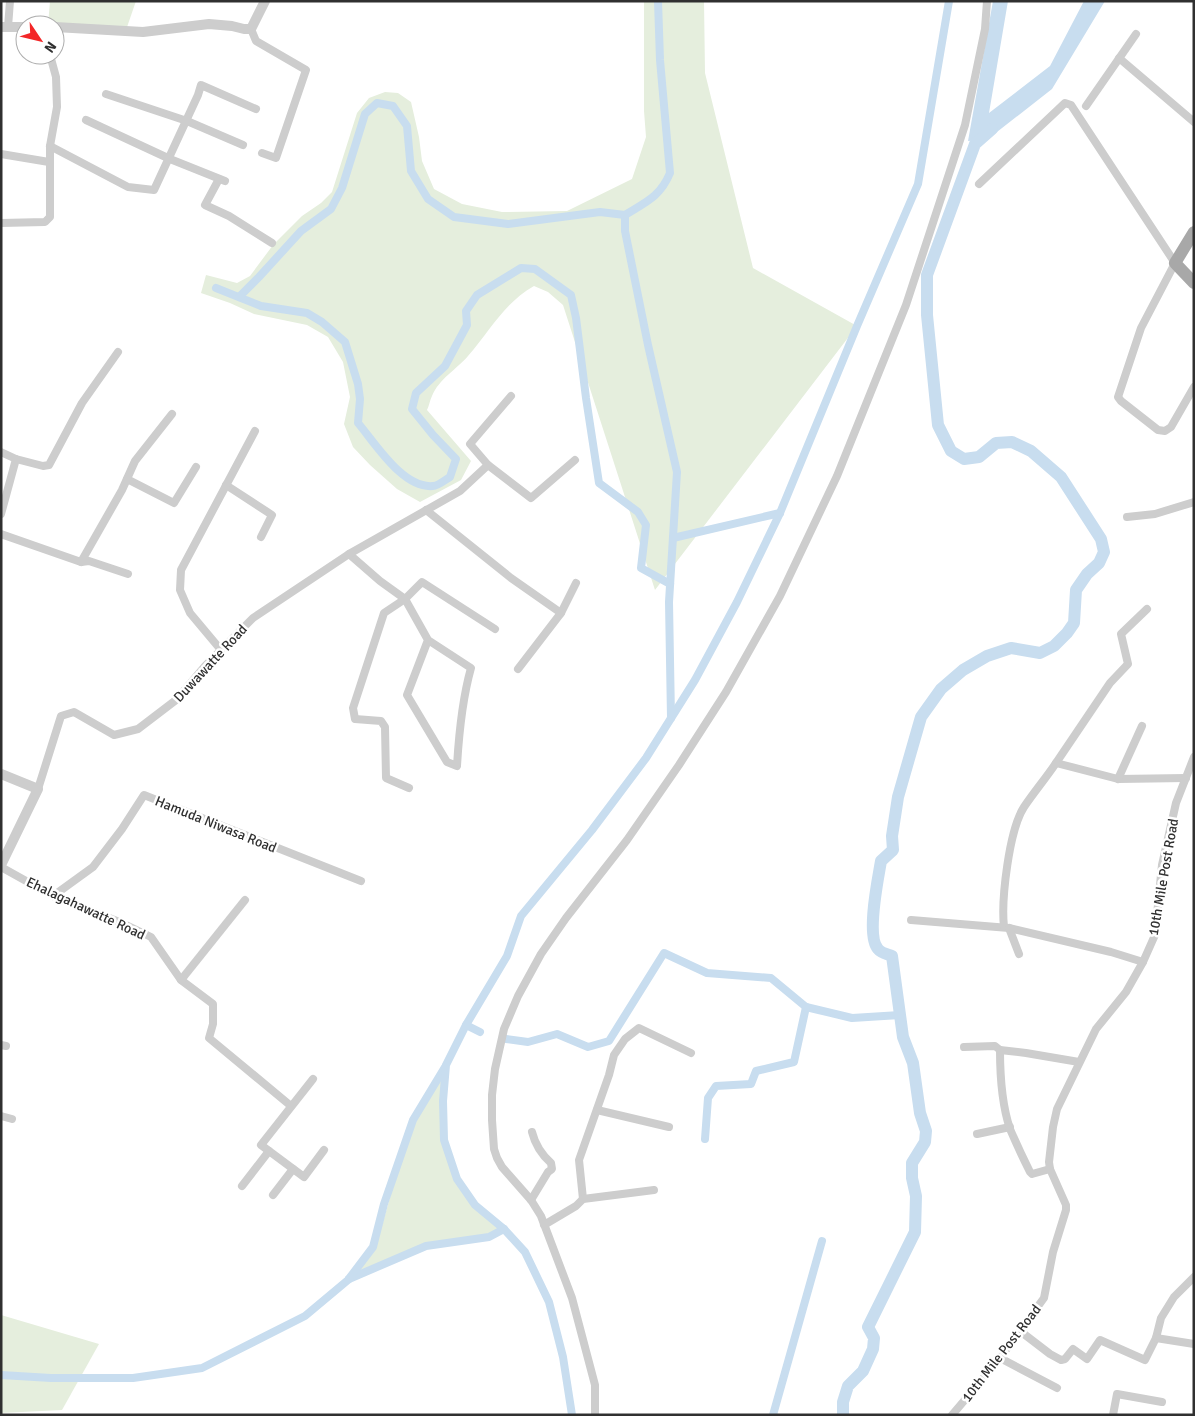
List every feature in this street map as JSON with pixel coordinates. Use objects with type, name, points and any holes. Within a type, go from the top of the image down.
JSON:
[{"type":"main road","points":[[1194,232],[1175,263],[1194,283]]},
{"type":"street","points":[[5,27],[10,1]]},
{"type":"street","points":[[262,153],[276,158],[306,70],[256,41],[251,29],[265,1]]},
{"type":"street","points":[[595,1415],[595,1385],[572,1298],[541,1216],[531,1200],[502,1167],[494,1149],[492,1095],[504,1029],[518,996],[541,954],[566,918],[627,840],[679,765],[726,692],[780,596],[837,476],[906,305],[965,125],[985,29],[987,1]]},
{"type":"street","points":[[65,28],[143,32],[209,24],[232,26],[244,30],[251,29]]},
{"type":"street","points":[[1086,106],[1136,34]]},
{"type":"street","points":[[1119,58],[1194,122]]},
{"type":"street","points":[[1,223],[45,222],[50,217],[49,162],[56,107],[56,77],[53,65]]},
{"type":"street","points":[[50,146],[128,186],[154,190],[170,159],[201,85],[256,109]]},
{"type":"street","points":[[106,94],[187,121],[243,145]]},
{"type":"street","points":[[979,184],[1064,103],[1071,104],[1175,263],[1141,328],[1118,397],[1158,430],[1165,431],[1171,427],[1194,388]]},
{"type":"street","points":[[86,120],[170,159],[222,180],[205,205],[229,216],[272,243]]},
{"type":"street","points":[[1,154],[49,162]]},
{"type":"street","points":[[1,452],[16,459],[44,466],[49,465],[82,403],[118,352]]},
{"type":"street","points":[[512,396],[470,444],[488,465],[531,498],[575,460]]},
{"type":"street","points":[[81,562],[135,461],[172,414]]},
{"type":"street","points":[[221,650],[190,613],[180,590],[181,570],[255,431]]},
{"type":"street","points":[[1,514],[16,459]]},
{"type":"street","name":"Duwawatte Road","points":[[1,866],[38,789],[60,716],[74,712],[114,735],[138,729],[176,700],[205,666],[253,618],[349,554],[460,491],[488,465]]},
{"type":"street","points":[[127,479],[174,503],[196,467]]},
{"type":"street","points":[[226,485],[272,515],[261,537]]},
{"type":"street","points":[[1127,517],[1155,514],[1194,502]]},
{"type":"street","points":[[426,510],[511,578],[561,613]]},
{"type":"street","points":[[1,534],[81,562],[89,561],[128,574]]},
{"type":"street","points":[[349,554],[380,581],[405,599],[428,640],[472,668],[465,688],[459,726],[458,766],[447,762],[407,695],[428,640]]},
{"type":"street","points":[[409,788],[386,778],[385,727],[381,721],[355,719],[353,708],[384,613],[405,599],[422,582],[495,629]]},
{"type":"street","points":[[518,669],[561,613],[576,583]]},
{"type":"street","points":[[1019,954],[1007,928],[1006,873],[1013,832],[1024,808],[1110,683],[1128,664],[1121,634],[1147,609]]},
{"type":"street","points":[[1118,779],[1142,726]]},
{"type":"street","name":"10th Mile Post Road","points":[[952,1415],[1000,1358],[1044,1298],[1053,1252],[1065,1217],[1066,1205],[1050,1169],[1050,1147],[1058,1109],[1096,1029],[1126,992],[1143,962],[1155,935],[1162,865],[1176,803],[1194,758]]},
{"type":"street","points":[[1056,763],[1118,779],[1186,778]]},
{"type":"street","points":[[1,774],[38,789]]},
{"type":"street","name":"Hamuda Niwasa Road","points":[[53,896],[93,867],[122,830],[144,795],[361,881]]},
{"type":"street","name":"Ehalagahawatte Road","points":[[1,866],[53,896],[122,923],[151,938],[181,980],[213,1004],[213,1024],[209,1038],[291,1106]]},
{"type":"street","points":[[181,980],[245,900]]},
{"type":"street","points":[[911,920],[1007,928],[1111,952],[1143,962]]},
{"type":"street","points":[[584,1199],[579,1160],[609,1075],[614,1054],[625,1039],[640,1028],[691,1054]]},
{"type":"street","points":[[964,1047],[995,1046],[1000,1050],[1026,1052],[1079,1062]]},
{"type":"street","points":[[1000,1050],[1004,1101],[1010,1127],[1030,1172],[1032,1174],[1050,1169]]},
{"type":"street","points":[[313,1080],[261,1145],[304,1177],[324,1150]]},
{"type":"street","points":[[597,1110],[669,1128]]},
{"type":"street","points":[[1,1116],[12,1119]]},
{"type":"street","points":[[977,1134],[1010,1127]]},
{"type":"street","points":[[531,1200],[548,1172],[552,1169],[551,1163],[534,1141],[532,1132]]},
{"type":"street","points":[[242,1186],[269,1151]]},
{"type":"street","points":[[274,1195],[293,1169]]},
{"type":"street","points":[[544,1225],[576,1206],[584,1199],[654,1190]]},
{"type":"street","points":[[1020,1332],[1061,1360],[1065,1359],[1073,1349],[1088,1359],[1100,1340],[1145,1360],[1156,1338],[1161,1318],[1174,1297],[1194,1277]]},
{"type":"street","points":[[1156,1338],[1194,1344]]},
{"type":"street","points":[[1000,1358],[1057,1388]]},
{"type":"street","points":[[1113,1415],[1117,1394],[1162,1402]]},
{"type":"green space","points":[[50,1],[136,1],[126,30],[65,26],[65,15],[49,15]]},
{"type":"green space","points":[[644,1],[704,1],[705,73],[753,268],[857,326],[655,590],[563,305],[548,292],[534,286],[523,293],[498,318],[464,361],[435,390],[427,410],[471,461],[461,480],[420,502],[397,489],[353,447],[344,424],[350,397],[343,362],[328,337],[307,325],[254,314],[201,293],[206,275],[237,283],[250,276],[273,245],[302,216],[321,203],[332,192],[357,113],[369,98],[385,92],[398,93],[411,102],[422,161],[434,189],[462,204],[502,212],[567,211],[632,179],[646,137],[644,111]]},
{"type":"green space","points":[[441,1078],[441,1142],[455,1180],[473,1206],[500,1229],[486,1235],[426,1243],[358,1272],[375,1250],[415,1121]]},
{"type":"green space","points":[[1,1315],[99,1344],[62,1410],[1,1413]]},
{"type":"water","points":[[993,1],[1008,1],[989,113],[1050,66],[1084,1],[1105,1],[1052,89],[988,139],[968,141]]},
{"type":"waterway","points":[[658,1],[660,60],[670,173],[657,193],[625,215],[625,231],[648,345],[677,472],[669,602],[671,718]]},
{"type":"waterway","points":[[572,1415],[563,1357],[549,1302],[525,1252],[504,1229],[475,1205],[457,1179],[444,1140],[443,1101],[446,1065],[466,1025],[507,956],[521,916],[592,830],[646,758],[695,680],[737,602],[780,513],[918,184],[949,1]]},
{"type":"waterway","points":[[239,297],[301,231],[331,209],[342,188],[365,114],[377,103],[393,106],[407,126],[411,171],[428,199],[454,217],[508,224],[600,212],[625,215]]},
{"type":"waterway","points":[[843,1415],[843,1402],[848,1386],[863,1371],[873,1349],[874,1338],[868,1327],[915,1232],[916,1196],[912,1178],[912,1163],[925,1142],[926,1131],[920,1113],[913,1063],[903,1037],[892,956],[878,949],[873,932],[873,920],[881,861],[893,850],[892,836],[898,797],[921,717],[941,689],[963,670],[987,656],[1011,648],[1040,653],[1054,646],[1074,623],[1076,590],[1087,574],[1099,563],[1104,552],[1101,539],[1061,477],[1031,451],[1012,442],[996,443],[979,457],[964,459],[951,451],[938,425],[927,315],[927,275],[975,144],[992,129]]},
{"type":"waterway","points":[[216,288],[261,306],[307,313],[322,322],[345,342],[358,384],[360,399],[358,423],[381,453],[401,473],[422,485],[433,486],[450,477],[456,459],[412,409],[416,393],[445,366],[467,325],[466,311],[477,295],[521,268],[535,269],[571,295],[576,318],[599,483],[638,512],[646,525],[641,568],[670,584]]},
{"type":"waterway","points":[[673,538],[780,513]]},
{"type":"waterway","points":[[506,1039],[528,1042],[557,1034],[588,1047],[609,1041],[664,953],[707,973],[771,978],[806,1007],[852,1018],[900,1015]]},
{"type":"waterway","points":[[705,1139],[708,1098],[716,1086],[751,1084],[756,1071],[794,1062],[806,1007]]},
{"type":"waterway","points":[[466,1025],[480,1032]]},
{"type":"waterway","points":[[1,1375],[51,1378],[133,1378],[202,1368],[305,1316],[348,1280],[373,1247],[384,1204],[413,1120],[445,1067]]},
{"type":"waterway","points":[[349,1279],[426,1246],[489,1237],[504,1229]]},
{"type":"waterway","points":[[773,1415],[822,1241]]}]
